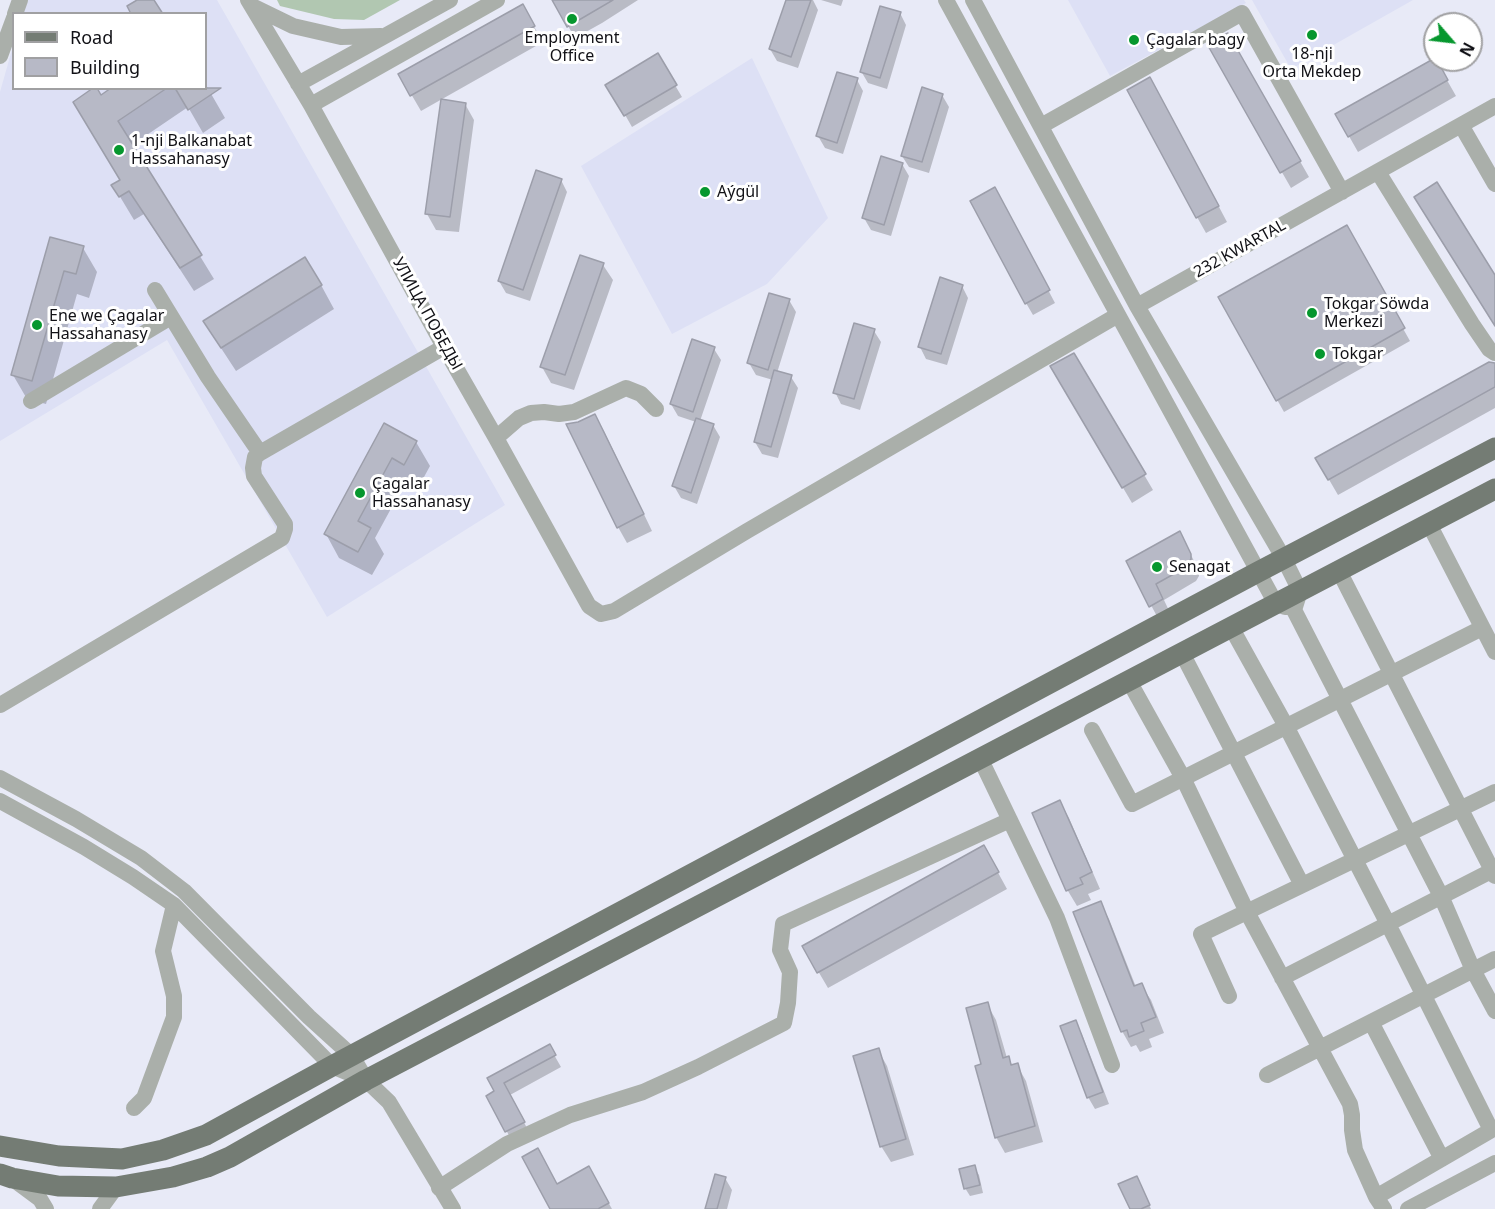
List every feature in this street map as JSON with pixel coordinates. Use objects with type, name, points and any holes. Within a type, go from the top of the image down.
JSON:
[{"type":"main road","points":[[0,1146],[59,1156],[122,1159],[163,1150],[206,1135],[1258,572],[1495,448]]},
{"type":"main road","points":[[6,1176],[58,1186],[116,1187],[173,1177],[207,1167],[230,1157],[366,1080],[1231,627],[1290,602],[1339,571],[1495,489]]},
{"type":"street","points":[[298,84],[450,0]]},
{"type":"street","points":[[311,105],[497,0]]},
{"type":"street","points":[[946,0],[1258,572],[1290,602]]},
{"type":"street","points":[[974,0],[1137,306],[1284,559],[1290,602],[1442,896],[1473,970],[1495,1011]]},
{"type":"street","points":[[250,3],[293,26],[341,37],[385,36]]},
{"type":"street","name":"УЛИЦА ПОБЕДЫ","points":[[250,3],[311,105],[588,606],[601,614],[614,611],[1118,315]]},
{"type":"street","points":[[1041,126],[1238,6],[1342,192]]},
{"type":"street","points":[[0,56],[12,23]]},
{"type":"street","name":"232 KWARTAL","points":[[1137,306],[1495,106]]},
{"type":"street","points":[[1461,125],[1495,184]]},
{"type":"street","points":[[1378,172],[1472,324],[1489,349],[1495,353]]},
{"type":"street","points":[[155,290],[208,377],[260,453]]},
{"type":"street","points":[[31,401],[171,317]]},
{"type":"street","points":[[0,705],[282,538],[285,524],[254,476],[252,468],[255,457],[444,347]]},
{"type":"street","points":[[496,438],[519,418],[531,413],[574,412],[626,388],[641,394],[656,409]]},
{"type":"street","points":[[1429,524],[1495,652]]},
{"type":"street","points":[[1282,978],[1494,871],[1339,571]]},
{"type":"street","points":[[1129,681],[1183,778],[1247,912],[1350,1104],[1355,1150],[1380,1203],[1442,1159],[1493,1129],[1286,726],[1231,627]]},
{"type":"street","points":[[1092,730],[1132,804],[1482,628]]},
{"type":"street","points":[[1182,653],[1302,885]]},
{"type":"street","points":[[980,758],[1057,918],[1112,1065]]},
{"type":"street","points":[[0,778],[76,819],[141,858],[192,900],[309,1017],[352,1056],[366,1080],[389,1102],[453,1209]]},
{"type":"street","points":[[1229,996],[1201,934],[1495,792]]},
{"type":"street","points":[[0,801],[84,847],[174,905],[332,1066],[366,1080]]},
{"type":"street","points":[[439,1188],[507,1144],[570,1115],[643,1092],[784,1023],[790,972],[780,950],[783,924],[1010,820]]},
{"type":"street","points":[[134,1108],[144,1098],[174,1017],[174,996],[163,951],[174,905]]},
{"type":"street","points":[[1267,1075],[1495,959]]},
{"type":"street","points":[[1371,1022],[1442,1159]]},
{"type":"street","points":[[1408,1209],[1495,1163]]},
{"type":"street","points":[[6,1176],[40,1199],[46,1209]]},
{"type":"street","points":[[100,1209],[116,1187]]},
{"type":"shaded area","points":[[27,0],[217,0],[505,505],[327,617],[167,340],[0,441],[0,92],[12,50],[12,90],[207,90],[207,12],[23,12]]},
{"type":"shaded area","name":"Çagalar bagy","points":[[1068,0],[1244,0],[1246,3],[1110,76]]},
{"type":"shaded area","name":"18-nji Orta Mekdep","points":[[1252,0],[1413,0],[1291,69]]},
{"type":"shaded area","name":"Aýgül","points":[[752,58],[828,218],[767,284],[672,334],[581,166]]},
{"type":"green space","points":[[277,0],[400,0],[364,20],[334,19],[280,6]]},
{"type":"building","points":[[137,0],[154,0],[162,12],[130,12],[127,6]]},
{"type":"building","name":"Employment Office","points":[[552,0],[613,0],[567,27]]},
{"type":"building","points":[[786,0],[811,0],[791,57],[769,49]]},
{"type":"building","points":[[523,4],[535,26],[410,96],[398,74]]},
{"type":"building","points":[[880,6],[901,12],[880,78],[860,72]]},
{"type":"building","points":[[1228,33],[1301,161],[1280,173],[1207,44]]},
{"type":"building","points":[[658,53],[677,85],[624,116],[605,85]]},
{"type":"building","points":[[1423,65],[1423,72],[1444,72],[1448,80],[1348,137],[1335,114]]},
{"type":"building","points":[[837,72],[858,78],[837,143],[816,136]]},
{"type":"building","points":[[1150,77],[1219,206],[1196,218],[1127,90]]},
{"type":"building","points":[[922,87],[943,94],[922,162],[901,156]]},
{"type":"building","name":"1-nji Balkanabat Hassahanasy","points":[[221,88],[188,110],[176,90]]},
{"type":"building","name":"1-nji Balkanabat Hassahanasy","points":[[90,90],[98,90],[101,95],[108,90],[164,90],[118,121],[202,255],[180,268],[129,191],[119,197],[111,185],[120,180],[73,102]]},
{"type":"building","points":[[441,99],[466,103],[450,217],[425,214]]},
{"type":"building","points":[[881,156],[903,163],[884,225],[862,218]]},
{"type":"building","points":[[536,170],[562,179],[523,290],[498,281]]},
{"type":"building","points":[[1437,182],[1495,275],[1495,326],[1414,197]]},
{"type":"building","points":[[995,187],[1050,290],[1025,304],[970,201]]},
{"type":"building","name":"Tokgar Söwda Merkezi","points":[[1347,225],[1405,328],[1276,401],[1218,297]]},
{"type":"building","name":"Ene we Çagalar Hassahanasy","points":[[50,237],[84,246],[76,274],[64,271],[32,381],[11,375]]},
{"type":"building","points":[[580,255],[604,263],[565,375],[540,367]]},
{"type":"building","points":[[305,257],[322,285],[221,348],[203,321]]},
{"type":"building","points":[[940,277],[963,285],[941,354],[918,347]]},
{"type":"building","points":[[769,293],[790,299],[768,370],[747,363]]},
{"type":"building","points":[[854,323],[875,329],[854,399],[833,393]]},
{"type":"building","points":[[692,339],[715,347],[693,412],[670,404]]},
{"type":"building","points":[[1074,353],[1146,474],[1122,488],[1050,366]]},
{"type":"building","points":[[1489,362],[1495,363],[1495,387],[1328,480],[1315,458]]},
{"type":"building","points":[[774,370],[792,375],[771,447],[754,442]]},
{"type":"building","points":[[595,414],[644,514],[617,528],[566,424],[578,422]]},
{"type":"building","points":[[696,418],[714,424],[691,493],[672,486]]},
{"type":"building","name":"Çagalar Hassahanasy","points":[[384,423],[417,441],[404,465],[392,458],[358,521],[371,528],[358,552],[324,534]]},
{"type":"building","name":"Senagat","points":[[1180,531],[1191,554],[1191,559],[1181,570],[1156,584],[1163,599],[1149,607],[1126,561]]},
{"type":"building","points":[[1060,800],[1092,872],[1080,878],[1083,884],[1066,891],[1032,813]]},
{"type":"building","points":[[984,845],[999,872],[817,973],[802,946]]},
{"type":"building","points":[[1101,901],[1134,986],[1142,983],[1156,1017],[1141,1023],[1144,1031],[1129,1037],[1127,1030],[1121,1032],[1073,912]]},
{"type":"building","points":[[988,1002],[1003,1058],[1009,1056],[1011,1065],[1018,1063],[1035,1126],[995,1138],[975,1066],[981,1064],[966,1008]]},
{"type":"building","points":[[1076,1020],[1103,1092],[1087,1098],[1060,1026]]},
{"type":"building","points":[[550,1044],[556,1055],[504,1083],[525,1122],[505,1132],[486,1096],[494,1091],[487,1078]]},
{"type":"building","points":[[879,1048],[906,1139],[880,1147],[853,1056]]},
{"type":"building","points":[[538,1148],[557,1184],[589,1166],[609,1203],[598,1209],[550,1209],[522,1157]]},
{"type":"building","points":[[975,1165],[980,1185],[964,1189],[959,1169]]},
{"type":"building","points":[[715,1174],[726,1177],[717,1209],[705,1209]]},
{"type":"building","points":[[1137,1176],[1150,1205],[1141,1209],[1130,1209],[1118,1184]]},
{"type":"place","name":"Employment Office","points":[[572,19]]},
{"type":"place","name":"18-nji Orta Mekdep","points":[[1312,35]]},
{"type":"place","name":"Çagalar bagy","points":[[1134,40]]},
{"type":"place","name":"1-nji Balkanabat Hassahanasy","points":[[119,150]]},
{"type":"place","name":"Aýgül","points":[[705,192]]},
{"type":"place","name":"Tokgar Söwda Merkezi","points":[[1312,313]]},
{"type":"place","name":"Ene we Çagalar Hassahanasy","points":[[37,325]]},
{"type":"place","name":"Tokgar","points":[[1320,354]]},
{"type":"place","name":"Çagalar Hassahanasy","points":[[360,493]]},
{"type":"place","name":"Senagat","points":[[1157,567]]}]
